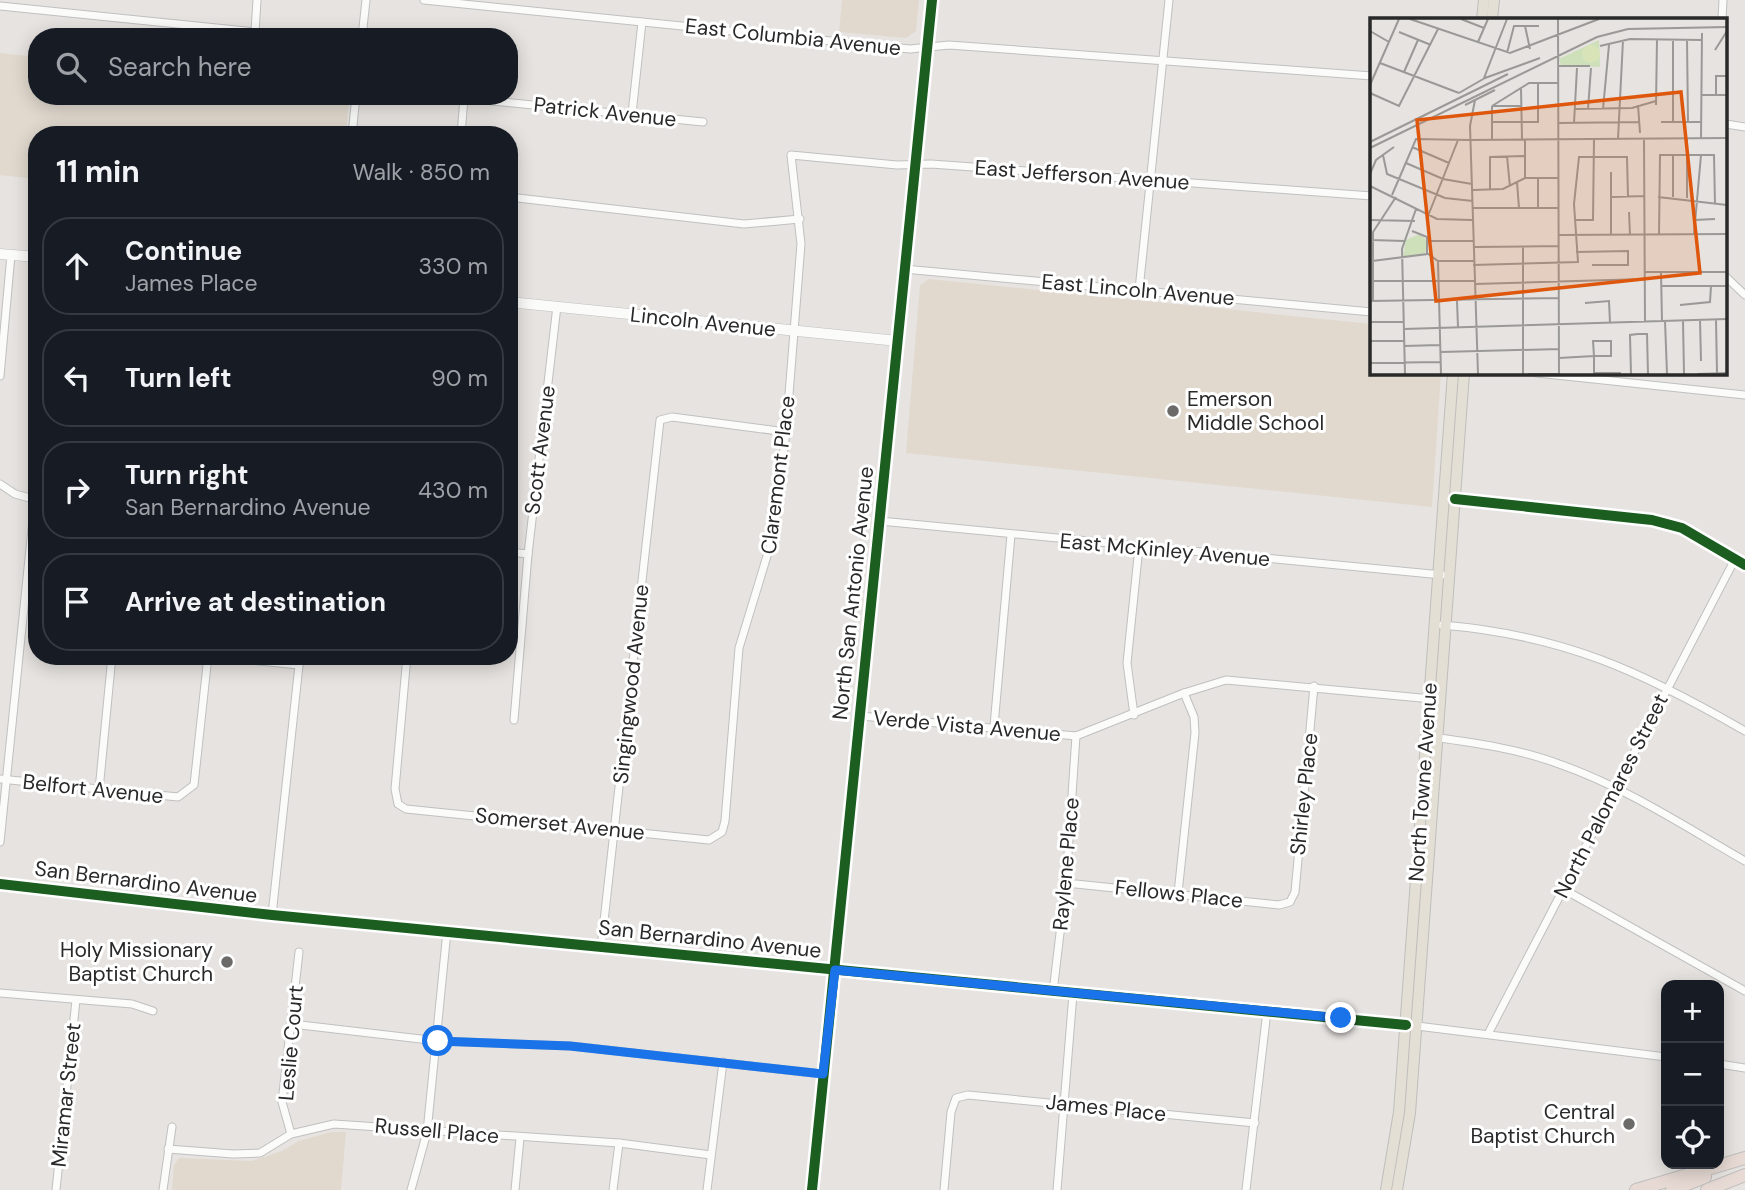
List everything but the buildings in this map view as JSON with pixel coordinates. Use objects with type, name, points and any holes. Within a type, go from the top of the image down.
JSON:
[{"type":"highway","points":[[1636,1190],[1745,1160]]},
{"type":"highway","points":[[1672,1190],[1745,1160]]},
{"type":"highway","points":[[1707,1190],[1745,1175]]},
{"type":"main road","name":"North San Antonio Avenue","points":[[812,1190],[932,0]]},
{"type":"main road","points":[[1482,18],[1484,0]]},
{"type":"main road","points":[[1492,18],[1494,0]]},
{"type":"main road","points":[[0,254],[28,256]]},
{"type":"main road","name":"Lincoln Avenue","points":[[518,303],[898,341]]},
{"type":"main road","name":"North Towne Avenue","points":[[1444,576],[1453,374]]},
{"type":"main road","name":"North Towne Avenue","points":[[1397,1190],[1406,1151],[1439,625],[1455,499],[1464,374]]},
{"type":"main road","name":"San Bernardino Avenue","points":[[0,884],[272,915],[1412,1026]]},
{"type":"main road","name":"North Towne Avenue","points":[[1386,1190],[1412,1026]]},
{"type":"street","points":[[255,28],[257,0]]},
{"type":"street","points":[[363,28],[366,0]]},
{"type":"street","name":"East Columbia Avenue","points":[[424,0],[910,49],[927,45],[1370,76]]},
{"type":"street","points":[[1139,290],[1169,0]]},
{"type":"street","points":[[1722,18],[1723,0]]},
{"type":"street","points":[[0,6],[216,28]]},
{"type":"street","points":[[632,114],[642,22]]},
{"type":"street","name":"Patrick Avenue","points":[[518,103],[703,122]]},
{"type":"street","points":[[353,126],[355,105]]},
{"type":"street","points":[[462,126],[463,105]]},
{"type":"street","name":"East Jefferson Avenue","points":[[791,155],[1370,196]]},
{"type":"street","name":"Claremont Place","points":[[722,832],[740,648],[774,533],[786,432],[802,244],[791,155]]},
{"type":"street","points":[[518,198],[744,224],[800,219]]},
{"type":"street","points":[[0,376],[11,255]]},
{"type":"street","name":"East Lincoln Avenue","points":[[904,269],[1370,312]]},
{"type":"street","points":[[1728,279],[1745,295]]},
{"type":"street","name":"Scott Avenue","points":[[514,720],[528,554],[556,306]]},
{"type":"street","points":[[1546,374],[1745,395]]},
{"type":"street","name":"Singingwood Avenue","points":[[601,948],[660,420],[672,417],[786,432]]},
{"type":"street","points":[[0,484],[15,494],[28,498]]},
{"type":"street","points":[[1455,499],[1652,520],[1682,528],[1745,565]]},
{"type":"street","name":"East McKinley Avenue","points":[[880,521],[1444,576]]},
{"type":"street","points":[[994,726],[1011,535]]},
{"type":"street","points":[[1134,715],[1127,663],[1139,547]]},
{"type":"street","points":[[518,553],[528,554]]},
{"type":"street","name":"North Palomares Street","points":[[1488,1034],[1735,559]]},
{"type":"street","points":[[0,842],[3,780],[28,568]]},
{"type":"street","points":[[1439,625],[1549,641],[1612,662],[1667,687],[1745,731]]},
{"type":"street","points":[[99,790],[111,665]]},
{"type":"street","name":"Belfort Avenue","points":[[3,780],[178,797],[186,793],[194,785],[207,665]]},
{"type":"street","points":[[272,915],[300,665]]},
{"type":"street","name":"Somerset Avenue","points":[[406,665],[395,789],[398,804],[407,809],[616,828],[709,840],[722,832]]},
{"type":"street","name":"Verde Vista Avenue","points":[[861,716],[994,726],[1076,736],[1184,693],[1227,680],[1434,699]]},
{"type":"street","name":"Shirley Place","points":[[1290,902],[1295,892],[1314,687]]},
{"type":"street","points":[[1178,893],[1195,733],[1194,717],[1184,693]]},
{"type":"street","name":"Raylene Place","points":[[1053,992],[1066,883],[1076,736]]},
{"type":"street","points":[[1431,736],[1534,756],[1616,787],[1745,861]]},
{"type":"street","name":"Fellows Place","points":[[1066,883],[1279,905],[1290,902]]},
{"type":"street","points":[[1563,889],[1745,991]]},
{"type":"street","points":[[411,1190],[427,1132],[447,931]]},
{"type":"street","name":"Leslie Court","points":[[291,1134],[282,1102],[299,952]]},
{"type":"street","points":[[0,993],[132,1004],[153,1011]]},
{"type":"street","points":[[1057,1190],[1073,994]]},
{"type":"street","name":"Miramar Street","points":[[55,1190],[76,1000]]},
{"type":"street","points":[[1246,1190],[1267,1011]]},
{"type":"street","points":[[292,1024],[438,1041],[570,1046],[823,1074]]},
{"type":"street","name":"San Bernardino Avenue","points":[[1412,1026],[1661,1056]]},
{"type":"street","points":[[707,1190],[723,1062]]},
{"type":"street","points":[[1724,1065],[1745,1068]]},
{"type":"street","name":"James Place","points":[[944,1190],[951,1112],[956,1098],[968,1095],[1255,1123]]},
{"type":"street","name":"Russell Place","points":[[168,1149],[233,1154],[260,1153],[291,1134],[334,1124],[619,1143],[711,1155]]},
{"type":"street","points":[[163,1190],[172,1127]]},
{"type":"street","points":[[515,1190],[520,1138]]},
{"type":"street","points":[[613,1190],[619,1143]]},
{"type":"shaded area","points":[[842,0],[919,0],[916,31],[906,38],[839,32]]},
{"type":"shaded area","points":[[0,53],[28,56],[28,105],[348,105],[347,126],[28,126],[28,178],[0,175]]},
{"type":"shaded area","name":"Emerson Middle School","points":[[929,279],[1370,324],[1370,374],[1441,374],[1432,507],[906,453],[920,285]]},
{"type":"shaded area","points":[[331,1132],[346,1132],[341,1190],[172,1190],[174,1165],[179,1158],[252,1161],[282,1151],[299,1141]]},
{"type":"cycle path","points":[[812,1190],[932,0]]},
{"type":"cycle path","points":[[1455,499],[1652,520],[1682,528],[1745,565]]},
{"type":"cycle path","points":[[0,884],[272,915],[1406,1025]]},
{"type":"place","name":"Emerson Middle School","points":[[1173,411]]},
{"type":"place","name":"Holy Missionary Baptist Church","points":[[227,962]]},
{"type":"place","name":"Central Baptist Church","points":[[1629,1124]]},
{"type":"route","points":[[438,1041],[570,1046],[823,1074],[835,970],[1341,1018]]}]
